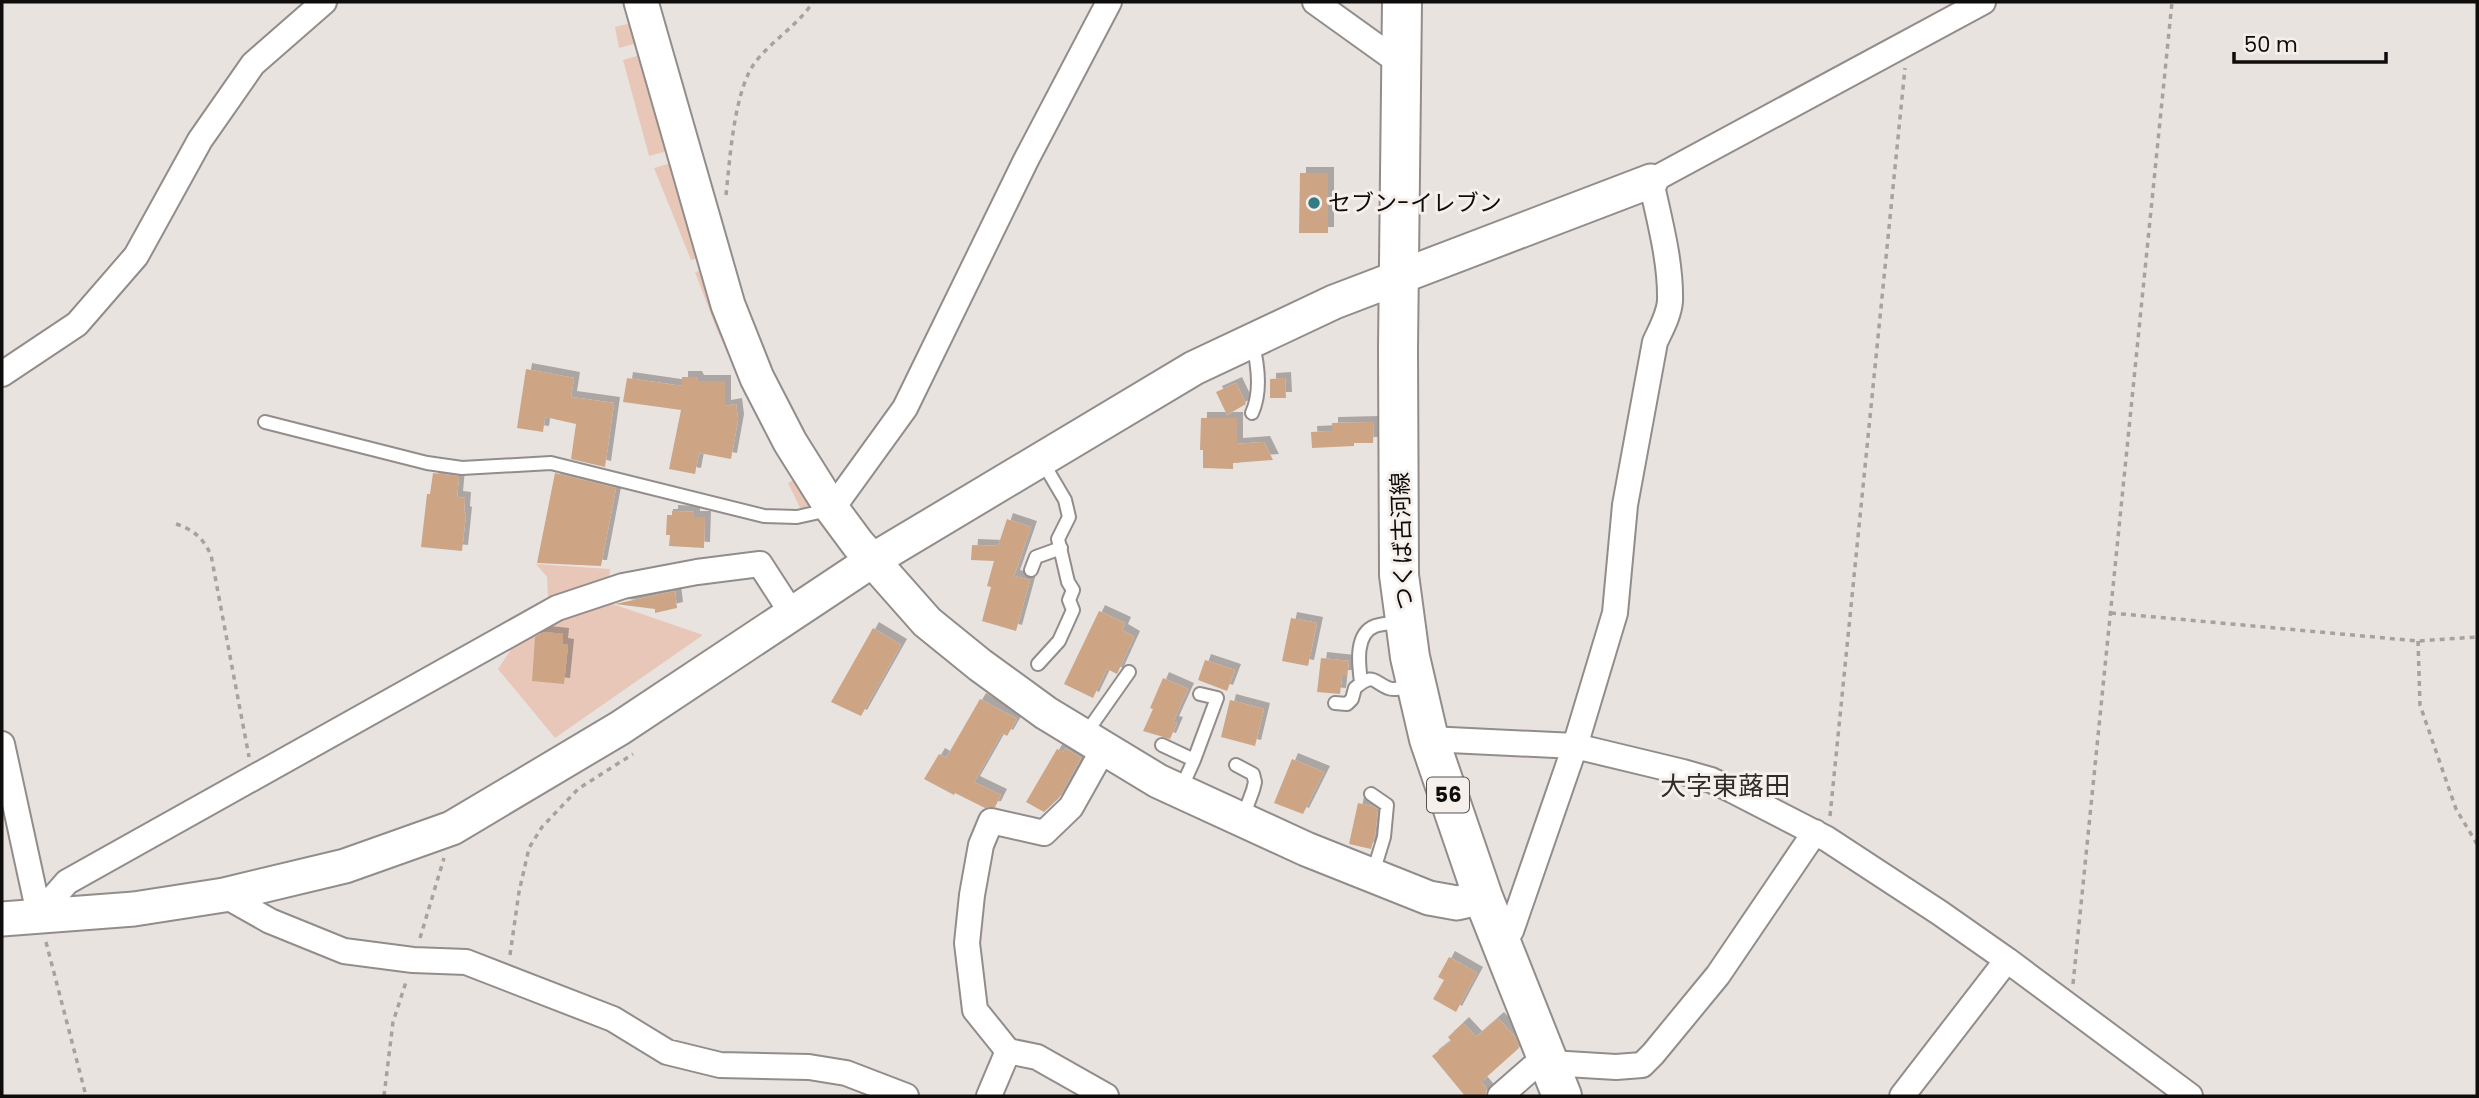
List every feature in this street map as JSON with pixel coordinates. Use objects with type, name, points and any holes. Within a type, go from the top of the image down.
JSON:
[{"type":"main road","name":"つくば古河線","points":[[1402,2],[1399,575],[1405,619],[1416,685],[1429,739],[1483,897],[1556,1080]]},
{"type":"street","points":[[2,374],[77,324],[136,256],[200,140],[253,64],[324,2]]},
{"type":"street","points":[[641,2],[728,305],[762,388],[790,442],[832,509],[927,622],[1046,713],[1158,781],[1372,877],[1447,902],[1457,903],[1483,897]]},
{"type":"street","points":[[832,509],[905,408],[1026,160],[1109,2]]},
{"type":"street","points":[[1315,2],[1400,62]]},
{"type":"street","points":[[2,919],[134,909],[225,895],[345,866],[452,828],[620,728],[873,560],[1194,368],[1334,302],[1651,180],[1983,2]]},
{"type":"street","points":[[1500,939],[1511,932],[1520,909],[1575,746],[1615,613],[1625,505],[1655,342],[1666,319],[1670,302],[1664,246],[1651,180]]},
{"type":"street","points":[[39,915],[66,882],[557,608],[623,586],[760,564],[793,615]]},
{"type":"street","points":[[1429,739],[1575,746],[1711,780],[1821,836],[1940,913],[2190,1096]]},
{"type":"street","points":[[1094,742],[1070,807],[1044,833],[991,821],[981,845],[967,943],[975,1010],[1008,1051],[1037,1057],[1106,1096]]},
{"type":"street","points":[[2,744],[39,915]]},
{"type":"street","points":[[1500,1096],[1532,1068],[1556,1080],[1616,1067],[1642,1065],[1718,975],[1821,836]]},
{"type":"street","points":[[225,895],[270,921],[344,951],[413,960],[466,962],[612,1019],[667,1052],[720,1065],[809,1067],[846,1073],[906,1096]]},
{"type":"street","points":[[1902,1096],[2007,960]]},
{"type":"street","points":[[989,1096],[1008,1051]]},
{"type":"lane","points":[[1252,341],[1257,360],[1258,396],[1252,413]]},
{"type":"lane","points":[[265,422],[427,463],[462,468],[551,463],[764,516],[797,516],[832,509]]},
{"type":"lane","points":[[1038,664],[1059,642],[1073,610],[1069,600],[1073,590],[1068,582],[1058,539],[1069,517],[1065,500],[1041,460]]},
{"type":"lane","points":[[1031,570],[1036,557],[1061,548]]},
{"type":"lane","points":[[1362,682],[1359,664],[1364,634],[1371,627],[1405,619]]},
{"type":"lane","points":[[1094,742],[1129,672]]},
{"type":"lane","points":[[1335,703],[1348,704],[1355,688],[1371,679],[1378,680],[1388,688],[1416,685]]},
{"type":"lane","points":[[1180,791],[1217,698],[1200,694]]},
{"type":"lane","points":[[1162,745],[1194,760]]},
{"type":"lane","points":[[1236,765],[1253,774],[1255,782],[1242,820]]},
{"type":"lane","points":[[1371,794],[1387,805],[1384,837],[1372,877]]},
{"type":"path","points":[[726,197],[738,107],[746,76],[758,58],[790,29],[813,2]]},
{"type":"path","points":[[2071,1007],[2172,2]]},
{"type":"path","points":[[1821,836],[1908,43]]},
{"type":"path","points":[[176,524],[188,528],[204,540],[211,555],[243,736],[254,779]]},
{"type":"path","points":[[2112,613],[2418,641],[2477,637]]},
{"type":"path","points":[[2418,641],[2420,705],[2456,809],[2477,844]]},
{"type":"path","points":[[510,979],[510,946],[530,848],[542,827],[578,789],[633,754]]},
{"type":"path","points":[[39,915],[86,1096]]},
{"type":"shaded area","points":[[635,22],[641,42],[619,48],[615,27]]},
{"type":"shaded area","points":[[644,54],[672,150],[649,156],[623,60]]},
{"type":"shaded area","points":[[674,162],[703,257],[691,260],[654,168]]},
{"type":"shaded area","points":[[706,269],[746,385],[742,386],[695,272]]},
{"type":"shaded area","points":[[797,478],[814,505],[802,512],[788,483]]},
{"type":"shaded area","points":[[536,564],[610,569],[609,580],[548,598],[547,577]]},
{"type":"shaded area","points":[[604,601],[703,635],[555,738],[498,669],[519,638],[567,613]]},
{"type":"building","name":"セブン-イレブン","points":[[1300,173],[1328,173],[1328,233],[1299,233]]},
{"type":"building","points":[[526,369],[574,378],[571,397],[614,403],[605,467],[571,459],[576,424],[545,417],[543,432],[517,428]]},
{"type":"building","points":[[682,377],[696,377],[698,381],[725,381],[725,406],[736,404],[738,420],[731,459],[699,453],[695,474],[669,469],[681,410],[623,402],[627,378],[682,386]]},
{"type":"building","points":[[1285,378],[1286,398],[1270,398],[1270,379]]},
{"type":"building","points":[[1236,383],[1246,404],[1227,415],[1216,392]]},
{"type":"building","points":[[1201,418],[1237,418],[1237,444],[1264,442],[1273,460],[1233,463],[1233,469],[1203,468],[1203,450],[1200,450]]},
{"type":"building","points":[[1374,422],[1373,443],[1312,448],[1311,432],[1332,431],[1332,423]]},
{"type":"building","points":[[433,473],[459,476],[457,497],[465,498],[466,513],[462,551],[421,547],[427,494],[430,494]]},
{"type":"building","points":[[555,473],[616,488],[601,566],[537,563]]},
{"type":"building","points":[[672,511],[694,512],[694,517],[705,517],[704,548],[669,546],[670,535],[666,535],[667,515],[672,515]]},
{"type":"building","points":[[1007,519],[1031,527],[1014,576],[1030,580],[1016,631],[982,621],[991,587],[987,586],[994,561],[971,560],[972,545],[998,546]]},
{"type":"building","points":[[675,591],[677,608],[655,613],[655,609],[615,604]]},
{"type":"building","points":[[1099,611],[1125,623],[1122,630],[1134,637],[1117,674],[1107,669],[1093,698],[1064,684]]},
{"type":"building","points":[[1291,618],[1317,623],[1308,666],[1282,661]]},
{"type":"building","points":[[873,628],[901,645],[861,716],[831,702]]},
{"type":"building","points":[[544,632],[563,634],[562,644],[568,645],[564,684],[532,681],[535,637]]},
{"type":"building","points":[[1321,658],[1349,661],[1347,676],[1342,676],[1340,694],[1317,692]]},
{"type":"building","points":[[1205,660],[1235,670],[1227,691],[1198,680]]},
{"type":"building","points":[[1163,678],[1188,689],[1173,722],[1177,723],[1170,739],[1143,731]]},
{"type":"building","points":[[980,699],[1017,719],[1007,736],[1002,733],[974,782],[1001,795],[995,807],[985,808],[924,779],[939,754],[946,758]]},
{"type":"building","points":[[1230,700],[1264,709],[1255,746],[1221,737]]},
{"type":"building","points":[[1065,748],[1081,758],[1059,798],[1044,812],[1026,802],[1057,749],[1063,752]]},
{"type":"building","points":[[1292,759],[1324,772],[1303,814],[1274,803]]},
{"type":"building","points":[[1358,803],[1378,809],[1371,849],[1349,844]]},
{"type":"building","points":[[1449,957],[1477,973],[1456,1012],[1433,999],[1444,980],[1438,977]]},
{"type":"building","points":[[1498,1018],[1516,1038],[1519,1048],[1481,1082],[1487,1089],[1485,1096],[1465,1096],[1432,1056],[1451,1041],[1448,1037],[1463,1023],[1476,1037]]},
{"type":"place","name":"セブン-イレブン","points":[[1314,203]]},
{"type":"district","name":"大字東蕗田","points":[[1725,786]]}]
